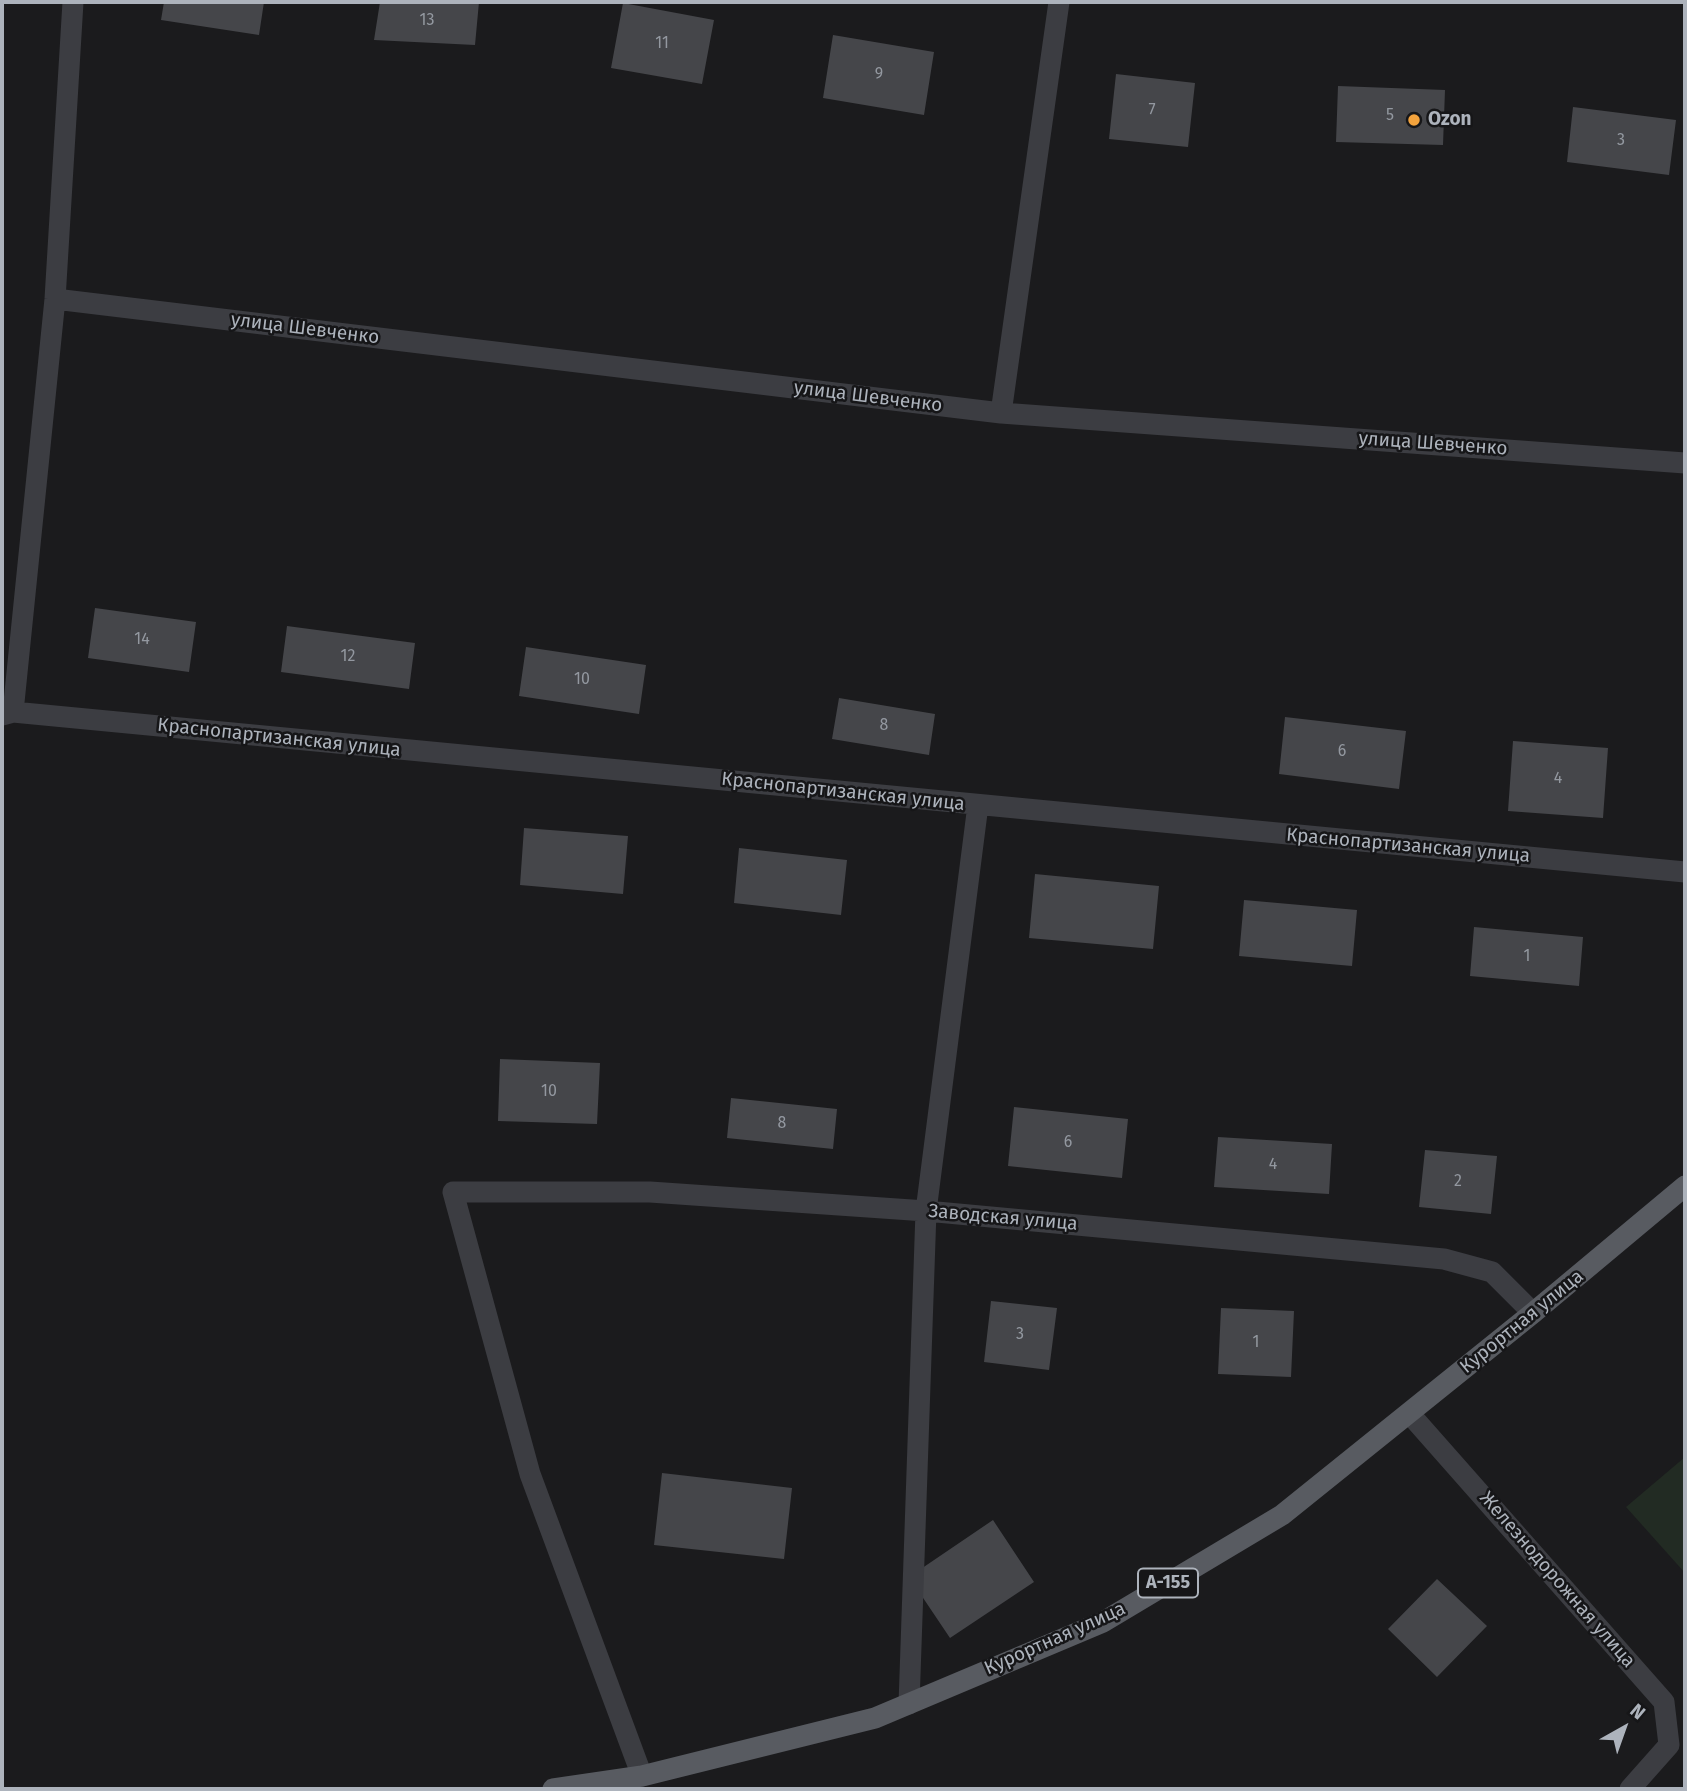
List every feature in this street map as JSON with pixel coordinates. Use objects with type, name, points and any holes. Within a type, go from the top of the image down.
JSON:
[{"type":"main road","name":"Курортная улица","points":[[553,1789],[642,1776],[875,1718],[1103,1622],[1282,1515],[1533,1313],[1685,1186]]},
{"type":"street","points":[[7,713],[55,299],[73,2]]},
{"type":"street","points":[[1001,413],[1059,2]]},
{"type":"street","name":"улица Шевченко","points":[[55,299],[1001,413],[1685,463]]},
{"type":"street","name":"Краснопартизанская улица","points":[[7,713],[1685,872]]},
{"type":"street","points":[[909,1704],[926,1211],[978,806]]},
{"type":"street","name":"Заводская улица","points":[[642,1776],[530,1474],[453,1192],[650,1192],[926,1211],[1444,1259],[1492,1272],[1533,1313]]},
{"type":"street","name":"Железнодорожная улица","points":[[1409,1413],[1664,1702],[1668,1745],[1630,1789]]},
{"type":"shaded area","points":[[1685,1457],[1685,1573],[1626,1507]]},
{"type":"building","points":[[164,2],[264,2],[259,35],[161,20]]},
{"type":"building","points":[[380,2],[479,2],[475,45],[374,40]]},
{"type":"building","points":[[623,3],[714,20],[702,84],[611,68]]},
{"type":"building","points":[[833,35],[934,52],[924,115],[823,98]]},
{"type":"building","points":[[1116,74],[1195,83],[1188,147],[1109,139]]},
{"type":"building","points":[[1338,86],[1445,90],[1443,145],[1336,142]]},
{"type":"building","points":[[1573,107],[1676,120],[1669,175],[1567,162]]},
{"type":"building","points":[[95,608],[196,622],[189,672],[88,658]]},
{"type":"building","points":[[287,626],[415,643],[409,689],[281,672]]},
{"type":"building","points":[[526,647],[646,665],[639,714],[519,696]]},
{"type":"building","points":[[839,698],[935,714],[929,755],[832,739]]},
{"type":"building","points":[[1285,717],[1406,731],[1399,789],[1279,774]]},
{"type":"building","points":[[1513,741],[1608,748],[1603,818],[1508,811]]},
{"type":"building","points":[[524,828],[628,836],[623,894],[520,885]]},
{"type":"building","points":[[739,848],[847,860],[841,915],[734,903]]},
{"type":"building","points":[[1035,874],[1159,886],[1153,949],[1029,938]]},
{"type":"building","points":[[1244,900],[1357,910],[1352,966],[1239,956]]},
{"type":"building","points":[[1474,927],[1583,937],[1579,986],[1470,976]]},
{"type":"building","points":[[500,1059],[600,1063],[597,1124],[498,1121]]},
{"type":"building","points":[[731,1098],[837,1109],[833,1149],[727,1138]]},
{"type":"building","points":[[1014,1107],[1128,1119],[1122,1178],[1008,1166]]},
{"type":"building","points":[[1218,1137],[1332,1144],[1329,1194],[1214,1187]]},
{"type":"building","points":[[1425,1150],[1497,1156],[1491,1214],[1419,1207]]},
{"type":"building","points":[[991,1301],[1057,1308],[1049,1370],[984,1362]]},
{"type":"building","points":[[1221,1308],[1294,1311],[1291,1377],[1218,1374]]},
{"type":"building","points":[[662,1473],[792,1488],[784,1559],[654,1545]]},
{"type":"building","points":[[993,1520],[1034,1582],[950,1638],[909,1577]]},
{"type":"building","points":[[1437,1579],[1487,1626],[1437,1677],[1388,1629]]},
{"type":"place","name":"Ozon","points":[[1414,120]]}]
